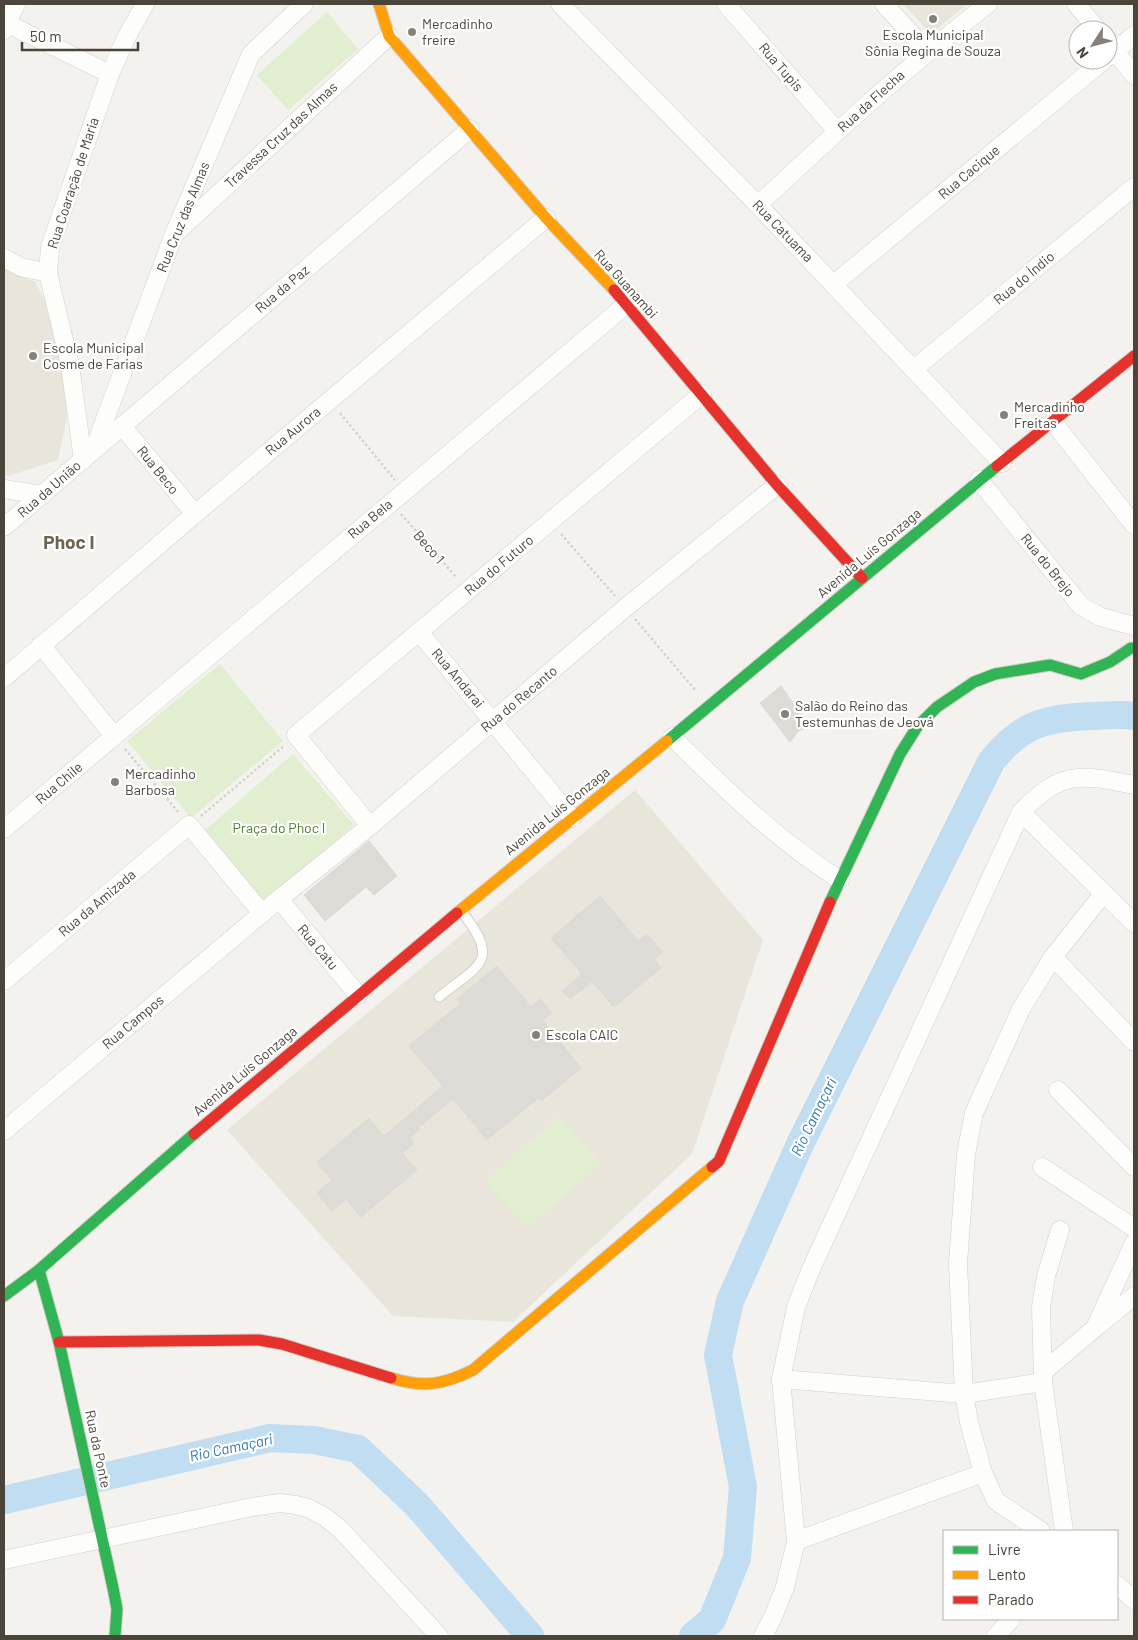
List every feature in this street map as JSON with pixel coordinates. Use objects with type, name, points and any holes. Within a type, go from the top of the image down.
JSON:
[{"type":"street","points":[[16,4],[5,27],[110,74]]},
{"type":"street","name":"Rua Coaração de Maria","points":[[88,455],[70,365],[48,273],[50,247],[110,74],[126,38],[145,4]]},
{"type":"street","name":"Rua Cruz das Almas","points":[[88,455],[174,234],[251,54],[304,4]]},
{"type":"street","name":"Rua Guanambi","points":[[379,4],[383,22],[389,36],[546,218],[627,304],[777,485],[862,578]]},
{"type":"street","name":"Rua Catuama","points":[[560,4],[758,205],[1002,463]]},
{"type":"street","name":"Rua Tupis","points":[[726,4],[837,131]]},
{"type":"street","points":[[884,4],[927,51]]},
{"type":"street","name":"Rua da Flecha","points":[[758,205],[927,51],[988,4]]},
{"type":"street","points":[[1076,4],[1090,20]]},
{"type":"street","name":"Rua Cacique","points":[[1118,47],[1134,35]]},
{"type":"street","name":"Travessa Cruz das Almas","points":[[174,234],[389,36]]},
{"type":"street","points":[[1118,61],[1134,75]]},
{"type":"street","name":"Rua Cacique","points":[[834,284],[1089,70]]},
{"type":"street","name":"Rua da Paz","points":[[88,455],[470,129]]},
{"type":"street","name":"Rua do Índio","points":[[914,369],[1134,187]]},
{"type":"street","name":"Rua Aurora","points":[[4,678],[194,514],[546,218]]},
{"type":"street","points":[[4,258],[21,267],[48,273]]},
{"type":"street","name":"Rua Bela","points":[[114,736],[627,304]]},
{"type":"street","name":"Avenida Luís Gonzaga","points":[[4,1296],[39,1270],[97,1217],[358,995],[672,738],[979,480],[1053,422],[1131,365]]},
{"type":"street","name":"Rua do Futuro","points":[[296,735],[702,394]]},
{"type":"street","points":[[1053,422],[1134,525]]},
{"type":"street","name":"Rua Beco","points":[[122,426],[194,514]]},
{"type":"street","name":"Rua da União","points":[[4,527],[88,455]]},
{"type":"street","name":"Rua do Brejo","points":[[979,480],[1081,606],[1101,617],[1134,626]]},
{"type":"street","name":"Rua do Recanto","points":[[262,914],[370,826],[494,720],[777,485]]},
{"type":"street","points":[[4,489],[42,495]]},
{"type":"street","name":"Rua Andarai","points":[[419,632],[494,720],[572,818]]},
{"type":"street","points":[[41,645],[114,736]]},
{"type":"street","points":[[58,1342],[260,1340],[282,1344],[412,1384],[430,1386],[453,1380],[473,1370],[718,1161],[840,880],[900,754],[917,727],[937,707],[974,682],[995,674],[1050,665],[1081,674],[1110,662],[1131,648]]},
{"type":"street","points":[[296,735],[370,826]]},
{"type":"street","name":"Rua Chile","points":[[4,829],[114,736]]},
{"type":"street","points":[[672,738],[778,837],[809,861],[840,880]]},
{"type":"street","points":[[763,1636],[774,1617],[785,1587],[796,1541],[781,1379],[796,1307],[811,1269],[1021,812],[1038,794],[1058,782],[1076,777],[1095,777],[1134,785]]},
{"type":"street","points":[[1021,812],[1134,923]]},
{"type":"street","points":[[190,825],[262,914]]},
{"type":"street","name":"Rua da Amizada","points":[[4,981],[190,825]]},
{"type":"street","points":[[1040,1530],[996,1501],[983,1473],[970,1430],[964,1394],[958,1263],[970,1134],[974,1113],[1009,1032],[1053,957],[1103,894]]},
{"type":"street","name":"Rua Catu","points":[[279,899],[358,995]]},
{"type":"street","name":"Rua Campos","points":[[4,1131],[262,914]]},
{"type":"street","points":[[1053,957],[1134,1042]]},
{"type":"street","points":[[1058,1090],[1134,1167]]},
{"type":"street","points":[[1042,1166],[1134,1228]]},
{"type":"street","points":[[1060,1230],[1042,1292],[1043,1377],[1064,1530]]},
{"type":"street","points":[[1095,1328],[1134,1242]]},
{"type":"street","name":"Rua da Ponte","points":[[39,1270],[58,1342],[103,1540],[117,1608],[115,1636]]},
{"type":"street","points":[[781,1379],[964,1394],[1043,1377],[1095,1328],[1134,1296]]},
{"type":"street","points":[[796,1541],[983,1473]]},
{"type":"street","points":[[4,1560],[252,1507],[280,1503],[308,1508],[340,1529],[439,1636]]},
{"type":"street","points":[[1118,1586],[1134,1600]]},
{"type":"street","points":[[996,1636],[1010,1620]]},
{"type":"lane","points":[[439,997],[479,965],[484,954],[482,942],[460,910]]},
{"type":"path","points":[[329,400],[404,490]]},
{"type":"path","name":"Beco 1","points":[[390,502],[468,591]]},
{"type":"path","points":[[114,736],[190,825],[296,735]]},
{"type":"shaded area","name":"Escola Municipal Sônia Regina de Souza","points":[[903,4],[967,4],[931,34]]},
{"type":"shaded area","name":"Escola Municipal Cosme de Farias","points":[[4,269],[35,282],[52,314],[71,398],[58,460],[8,476],[4,475]]},
{"type":"shaded area","name":"Escola CAIC","points":[[635,790],[763,940],[692,1154],[513,1322],[393,1316],[227,1130]]},
{"type":"green space","points":[[327,12],[358,49],[288,110],[257,75]]},
{"type":"green space","points":[[220,664],[283,741],[191,818],[127,741]]},
{"type":"green space","name":"Praça do Phoc I","points":[[293,754],[354,825],[263,903],[203,832]]},
{"type":"green space","points":[[559,1116],[601,1164],[527,1228],[485,1180]]},
{"type":"building","name":"Salão do Reino das Testemunhas de Jeová","points":[[781,686],[809,726],[798,731],[790,742],[760,703]]},
{"type":"building","points":[[369,841],[397,876],[374,895],[366,887],[325,921],[304,895]]},
{"type":"building","points":[[600,896],[638,941],[647,934],[662,952],[654,959],[661,968],[614,1007],[592,981],[570,999],[562,991],[582,974],[551,938]]},
{"type":"building","points":[[497,966],[531,1007],[540,999],[552,1013],[543,1021],[581,1068],[541,1101],[538,1098],[487,1140],[453,1099],[418,1128],[419,1130],[410,1138],[414,1144],[402,1153],[417,1170],[361,1217],[346,1199],[332,1211],[317,1193],[332,1180],[317,1162],[369,1118],[384,1136],[443,1086],[409,1046],[461,1003],[457,999]]},
{"type":"waterway","name":"Rio Camaçari","points":[[693,1636],[712,1620],[737,1558],[743,1487],[718,1355],[730,1301],[801,1142],[991,762],[1013,739],[1037,725],[1064,718],[1115,715],[1134,716]]},
{"type":"waterway","name":"Rio Camaçari","points":[[4,1500],[270,1438],[314,1440],[358,1449],[417,1505],[530,1636]]},
{"type":"traffic: fast","points":[[667,741],[997,466]]},
{"type":"traffic: fast","points":[[830,902],[900,754],[917,727],[937,707],[974,682],[995,674],[1050,665],[1081,674],[1110,662],[1131,648]]},
{"type":"traffic: fast","points":[[4,1296],[39,1270],[194,1134]]},
{"type":"traffic: fast","points":[[39,1270],[59,1342],[113,1588],[117,1609],[115,1636]]},
{"type":"traffic: slow","points":[[379,4],[389,36],[546,218],[614,290]]},
{"type":"traffic: slow","points":[[457,913],[667,741]]},
{"type":"traffic: slow","points":[[391,1378],[423,1384],[442,1382],[473,1370],[712,1167]]},
{"type":"traffic: jam","points":[[614,290],[777,485],[862,578]]},
{"type":"traffic: jam","points":[[997,466],[1134,356]]},
{"type":"traffic: jam","points":[[712,1167],[719,1161],[830,902]]},
{"type":"traffic: jam","points":[[194,1134],[457,913]]},
{"type":"traffic: jam","points":[[59,1342],[259,1340],[282,1344],[391,1378]]},
{"type":"place","name":"Escola Municipal Sônia Regina de Souza","points":[[933,19]]},
{"type":"place","name":"Mercadinho freire","points":[[412,32]]},
{"type":"place","name":"Escola Municipal Cosme de Farias","points":[[33,356]]},
{"type":"place","name":"Mercadinho Freitas","points":[[1004,415]]},
{"type":"place","name":"Salão do Reino das Testemunhas de Jeová","points":[[785,714]]},
{"type":"place","name":"Mercadinho Barbosa","points":[[115,782]]},
{"type":"place","name":"Escola CAIC","points":[[536,1035]]},
{"type":"district","name":"Phoc I","points":[[69,542]]}]
